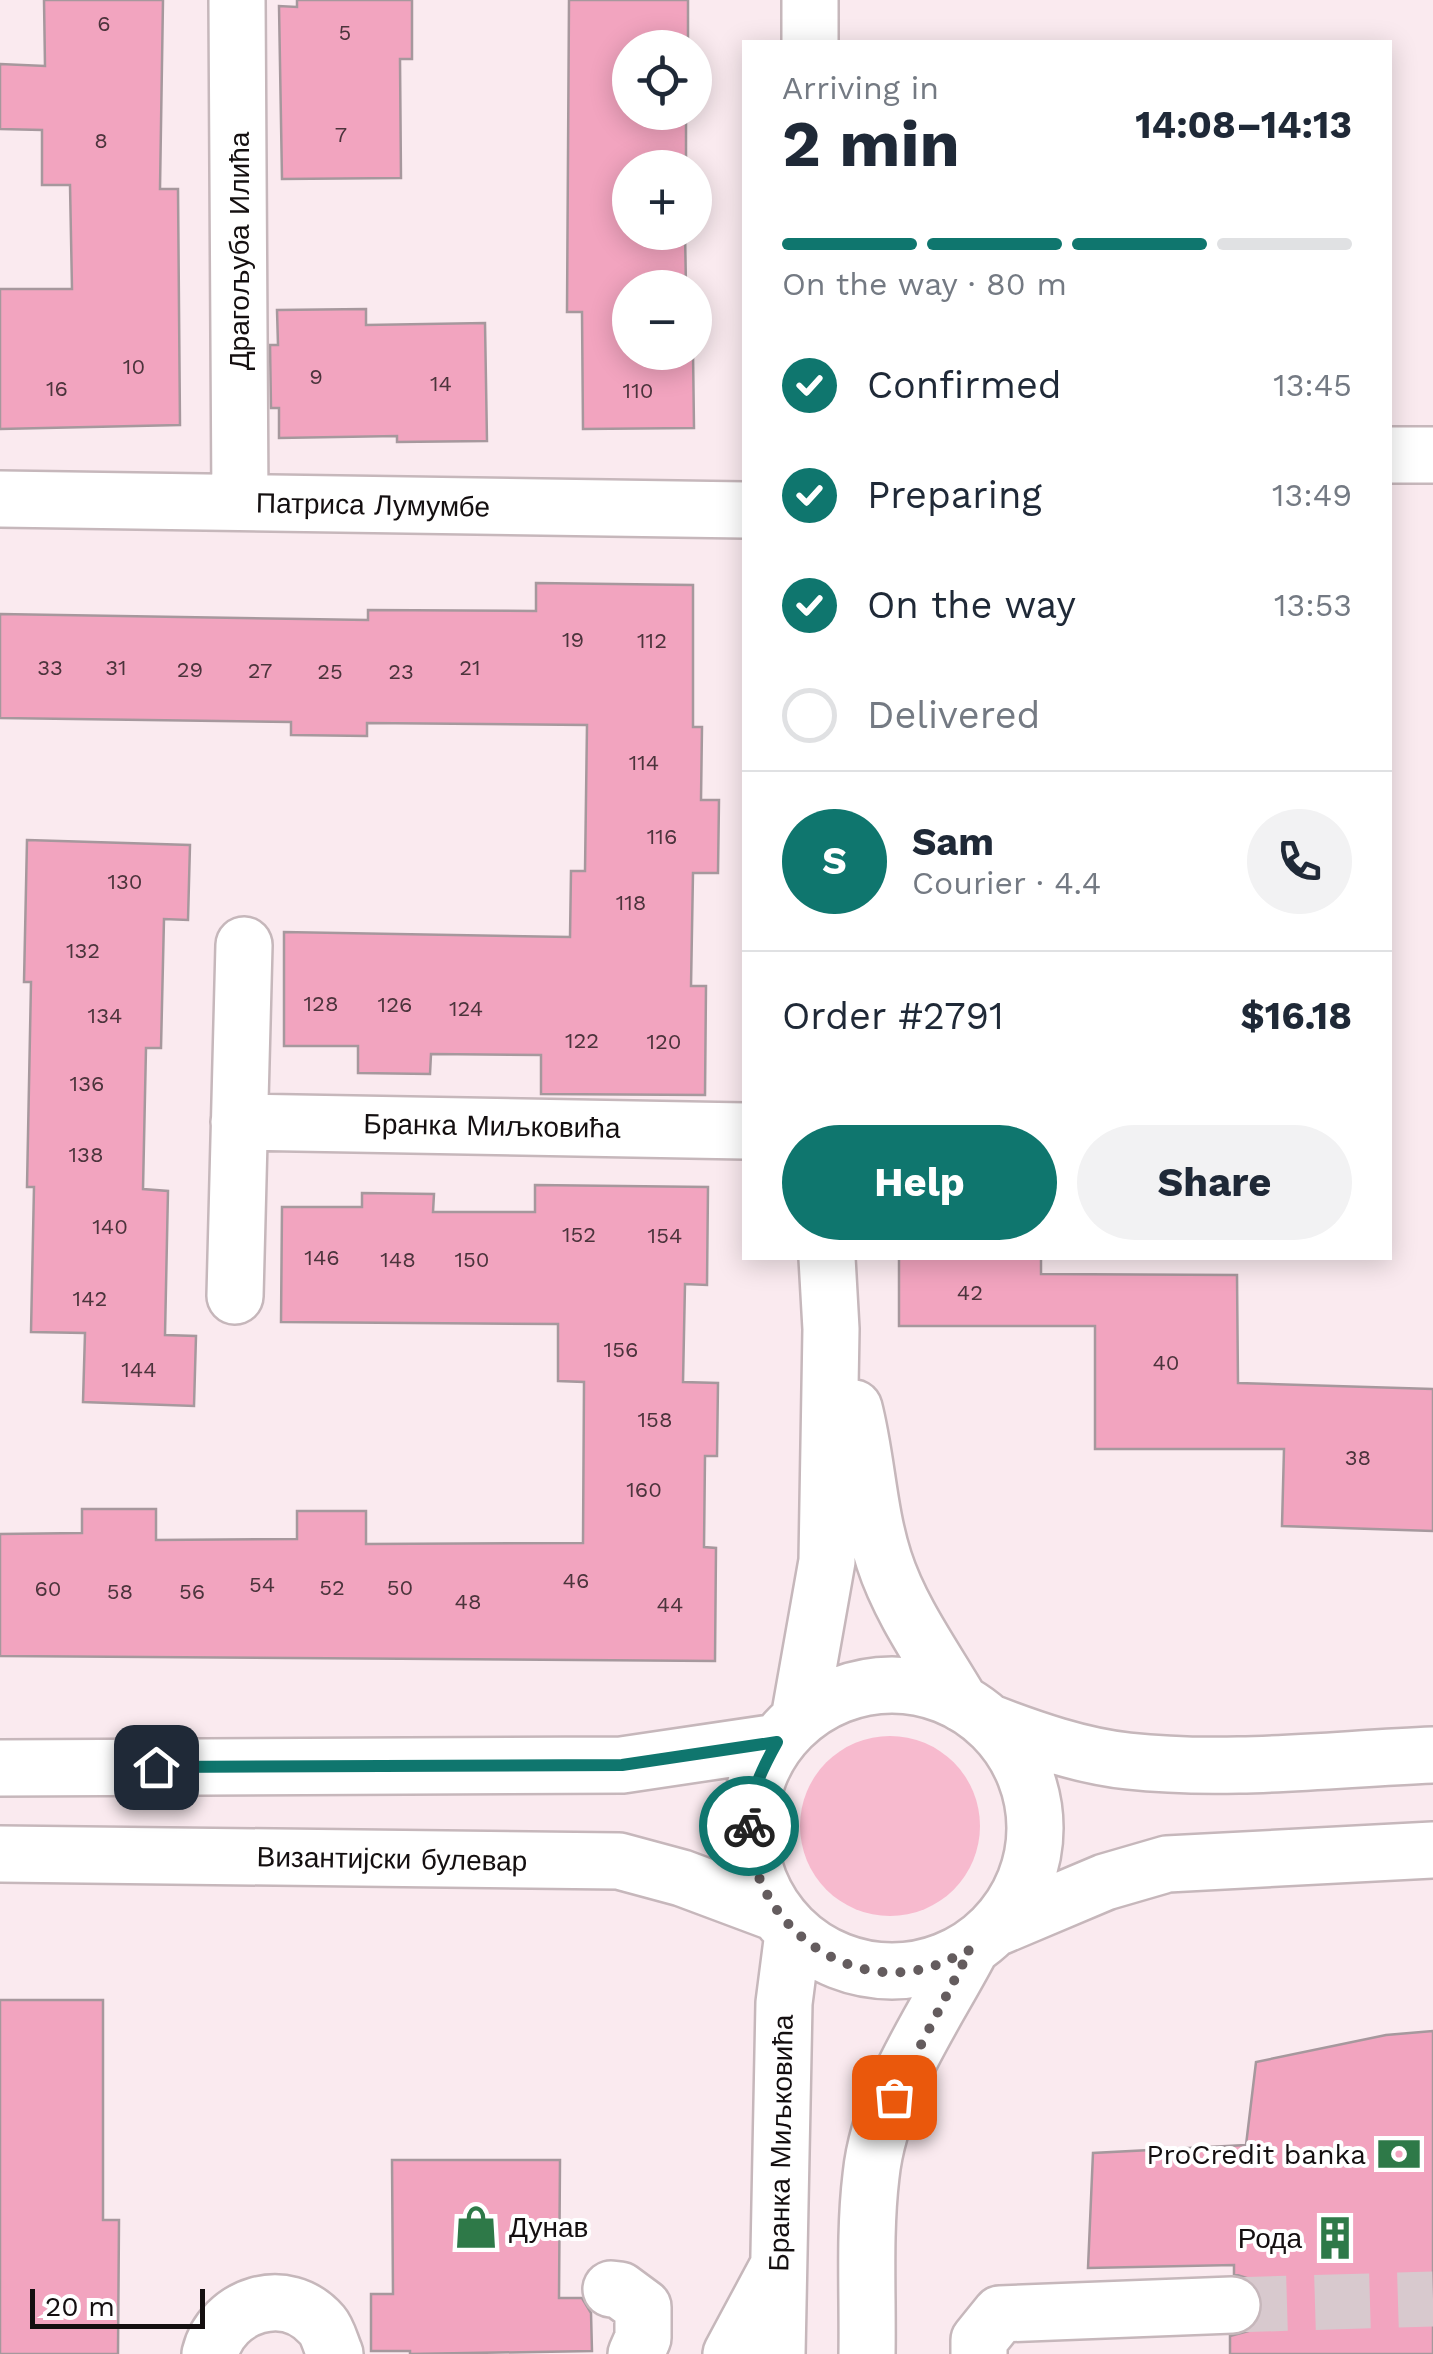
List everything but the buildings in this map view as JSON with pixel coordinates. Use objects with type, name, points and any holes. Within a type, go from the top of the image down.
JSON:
[{"type":"street","name":"Драгољуба Илића","points":[[238,0],[240,502]]},
{"type":"street","points":[[810,0],[810,40]]},
{"type":"street","points":[[1392,456],[1433,455]]},
{"type":"street","name":"Патриса Лумумбе","points":[[0,499],[742,510]]},
{"type":"street","points":[[234,1296],[244,945]]},
{"type":"street","name":"Бранка Миљковића","points":[[239,1122],[742,1131]]},
{"type":"street","points":[[827,1260],[831,1329],[827,1561],[788,1730],[760,1774],[749,1809],[749,1845],[759,1880],[784,1923],[833,1959],[879,1971],[926,1968],[1104,1882],[1167,1864],[1433,1850]]},
{"type":"street","points":[[831,1329],[856,1414],[884,1563],[908,1611],[974,1712],[1013,1751],[1029,1786],[1036,1823],[1033,1861],[1019,1897],[983,1939],[904,2074],[884,2121],[870,2174],[867,2354]]},
{"type":"street","points":[[0,1768],[622,1765],[788,1730],[836,1696],[877,1686],[920,1688],[1031,1738],[1124,1761],[1199,1765],[1433,1755]]},
{"type":"street","name":"Византијски булевар","points":[[0,1854],[620,1861],[682,1878],[784,1923]]},
{"type":"street","name":"Бранка Миљковића","points":[[777,2354],[784,1923]]},
{"type":"street","points":[[731,2354],[778,2264]]},
{"type":"street","points":[[612,2289],[620,2290],[643,2307],[643,2338],[636,2354]]},
{"type":"street","points":[[210,2354],[223,2325],[244,2308],[315,2294],[342,2294]]},
{"type":"street","points":[[271,2302],[300,2308],[322,2326],[335,2354]]},
{"type":"street","points":[[979,2354],[979,2340],[1000,2314],[1232,2305]]},
{"type":"shaded area","points":[[890,1736],[924,1743],[954,1762],[973,1792],[980,1826],[973,1860],[954,1890],[924,1909],[890,1916],[856,1909],[826,1890],[807,1860],[800,1826],[807,1792],[826,1762],[856,1743]]},
{"type":"tunnel","points":[[1232,2305],[1433,2299]]},
{"type":"way so far","points":[[749,1826],[749,1845],[759,1880],[776,1912],[793,1933],[833,1959],[879,1971],[926,1968],[970,1950],[894,2097]]},
{"type":"place","name":"ProCredit banka","points":[[1399,2154]]},
{"type":"place","name":"Дунав","points":[[476,2227]]},
{"type":"place","name":"Рода","points":[[1335,2238]]},
{"type":"route","points":[[156,1767],[622,1765],[777,1742],[760,1774],[749,1809],[749,1826]]}]
